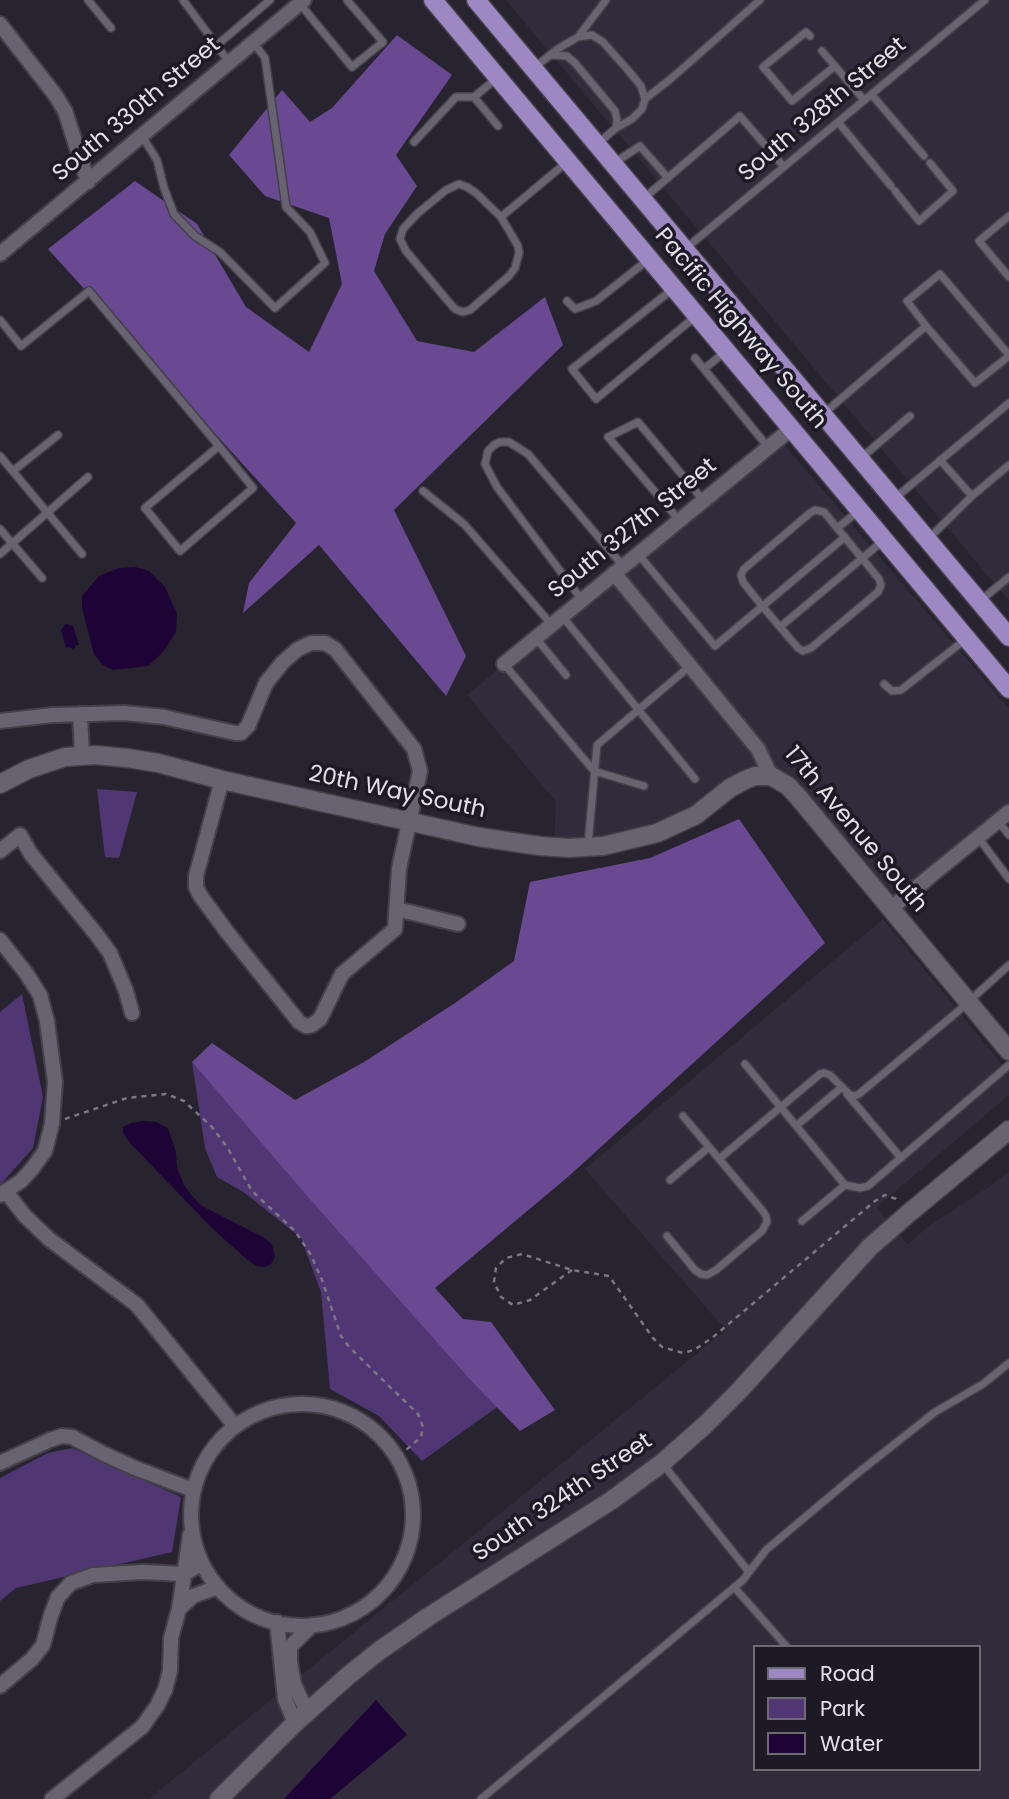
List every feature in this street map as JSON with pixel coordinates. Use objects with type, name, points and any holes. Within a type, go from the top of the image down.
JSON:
[{"type":"main road","name":"Pacific Highway South","points":[[433,0],[1009,689]]},
{"type":"main road","name":"Pacific Highway South","points":[[481,2],[1009,637]]},
{"type":"street","name":"South 330th Street","points":[[0,254],[302,2]]},
{"type":"street","points":[[0,24],[65,111],[88,182]]},
{"type":"street","name":"South 327th Street","points":[[504,664],[791,429]]},
{"type":"street","name":"17th Avenue South","points":[[619,569],[691,666],[758,749],[771,776],[788,786],[799,798],[1009,1051]]},
{"type":"street","points":[[0,721],[53,715],[143,714],[241,733],[248,726],[264,687],[277,668],[311,643],[325,643],[338,652],[415,750],[420,773],[399,869],[395,929],[342,974],[323,1013],[316,1023],[308,1026],[299,1022],[227,932],[196,887],[196,876],[222,780]]},
{"type":"street","points":[[80,714],[82,755]]},
{"type":"street","name":"20th Way South","points":[[2,783],[50,761],[82,755],[127,758],[479,837],[554,848],[588,847],[657,833],[696,814],[745,780],[755,776],[771,776]]},
{"type":"street","points":[[890,909],[1003,817]]},
{"type":"street","points":[[0,851],[20,835],[31,854],[110,953],[132,1013]]},
{"type":"street","points":[[397,909],[458,924]]},
{"type":"street","points":[[0,940],[34,984],[44,1009],[55,1082],[48,1143],[38,1161],[20,1181],[3,1194],[48,1239],[137,1305],[235,1426]]},
{"type":"street","name":"South 324th Street","points":[[219,1799],[301,1718],[359,1667],[401,1635],[612,1500],[662,1463],[739,1391],[870,1247],[1009,1130]]},
{"type":"street","points":[[52,1799],[142,1727],[165,1690],[170,1671],[171,1638],[179,1609],[192,1526],[193,1490],[211,1451],[235,1426],[251,1416],[290,1404],[314,1404],[347,1412],[368,1424],[398,1457],[409,1482],[413,1503],[413,1527],[404,1560],[387,1588],[353,1614],[312,1625],[291,1625],[267,1620],[230,1599],[218,1587],[202,1563],[192,1526]]},
{"type":"street","points":[[0,1463],[50,1440],[62,1436],[72,1437],[135,1468],[193,1490]]},
{"type":"street","points":[[0,1686],[32,1659],[43,1645],[58,1597],[71,1583],[93,1575],[143,1572],[184,1574],[202,1563]]},
{"type":"street","points":[[179,1609],[193,1596],[218,1587]]},
{"type":"street","points":[[277,1622],[285,1699],[301,1718]]},
{"type":"street","points":[[301,1718],[290,1662],[290,1647],[312,1625]]},
{"type":"lane","points":[[88,0],[111,28]]},
{"type":"lane","points":[[183,0],[229,62]]},
{"type":"lane","points":[[217,45],[270,0]]},
{"type":"lane","points":[[302,2],[352,67],[383,42],[348,0]]},
{"type":"lane","points":[[534,69],[578,37],[606,0]]},
{"type":"lane","points":[[645,99],[760,0]]},
{"type":"lane","name":"South 328th Street","points":[[685,250],[985,0]]},
{"type":"lane","points":[[810,36],[806,32],[763,67],[792,101],[835,66]]},
{"type":"lane","points":[[578,37],[592,35],[603,42],[641,86],[645,99],[642,109],[632,119],[615,128],[597,144]]},
{"type":"lane","points":[[142,136],[157,160],[174,214],[195,236],[220,252],[275,308],[325,263],[310,232],[286,207],[265,58],[253,42]]},
{"type":"lane","points":[[822,51],[864,100]]},
{"type":"lane","points":[[550,55],[567,56],[575,63],[615,111],[615,128]]},
{"type":"lane","points":[[414,142],[456,97],[474,97],[497,77]]},
{"type":"lane","points":[[872,95],[924,156]]},
{"type":"lane","points":[[474,97],[498,126]]},
{"type":"lane","points":[[643,200],[740,116],[785,167]]},
{"type":"lane","points":[[838,122],[919,221],[953,191],[930,163]]},
{"type":"lane","points":[[613,164],[640,146],[668,178]]},
{"type":"lane","points":[[500,217],[568,162]]},
{"type":"lane","points":[[459,184],[476,193],[500,217],[518,246],[515,268],[467,311],[455,309],[400,243],[407,224],[446,190],[459,184]]},
{"type":"lane","points":[[1007,220],[979,241],[1009,277]]},
{"type":"lane","points":[[567,301],[575,309],[596,301],[649,258]]},
{"type":"lane","points":[[940,274],[1009,355],[975,383],[926,326],[907,302],[940,274]]},
{"type":"lane","points":[[674,288],[572,369],[596,399],[696,315]]},
{"type":"lane","points":[[0,320],[21,346],[89,290],[219,446],[253,488],[180,551],[145,508],[219,446]]},
{"type":"lane","points":[[823,414],[926,326]]},
{"type":"lane","points":[[704,369],[727,351]]},
{"type":"lane","points":[[695,358],[768,447]]},
{"type":"lane","points":[[894,499],[1009,403]]},
{"type":"lane","points":[[859,459],[910,416]]},
{"type":"lane","points":[[679,520],[608,436],[639,422],[703,500]]},
{"type":"lane","points":[[13,471],[58,435]]},
{"type":"lane","points":[[582,600],[496,487],[485,464],[488,451],[495,445],[509,442],[528,454],[619,569]]},
{"type":"lane","points":[[0,456],[82,554]]},
{"type":"lane","points":[[940,460],[972,496]]},
{"type":"lane","points":[[927,539],[972,496],[1009,466]]},
{"type":"lane","points":[[0,554],[88,477]]},
{"type":"lane","points":[[423,491],[464,524],[557,621],[638,710],[695,779]]},
{"type":"lane","points":[[837,528],[860,510]]},
{"type":"lane","points":[[813,511],[824,512],[837,528],[879,579],[880,589],[811,648],[803,650],[779,627],[743,582],[741,575],[744,569],[813,511]]},
{"type":"lane","points":[[0,529],[42,578]]},
{"type":"lane","points":[[638,553],[715,646],[845,537]]},
{"type":"lane","points":[[779,627],[884,540]]},
{"type":"lane","points":[[980,602],[1009,577]]},
{"type":"lane","points":[[536,638],[566,675]]},
{"type":"lane","points":[[884,684],[892,691],[901,690],[966,638]]},
{"type":"lane","points":[[504,664],[594,771],[644,786]]},
{"type":"lane","points":[[588,847],[598,744],[691,666]]},
{"type":"lane","points":[[1003,817],[1009,835]]},
{"type":"lane","points":[[978,837],[1009,879]]},
{"type":"lane","points":[[843,1089],[854,1096],[859,1094],[1009,965]]},
{"type":"lane","points":[[745,1064],[845,1185],[860,1188],[867,1186],[1009,1066]]},
{"type":"lane","points":[[719,1159],[822,1074],[831,1075],[901,1158]]},
{"type":"lane","points":[[796,1126],[843,1089]]},
{"type":"lane","points":[[667,1236],[696,1271],[707,1275],[765,1227],[767,1222],[765,1215],[683,1116]]},
{"type":"lane","points":[[670,1180],[709,1147]]},
{"type":"lane","points":[[802,1221],[845,1185]]},
{"type":"lane","points":[[481,1799],[743,1580],[766,1550],[881,1454],[935,1412],[976,1388],[1009,1363]]},
{"type":"lane","points":[[662,1463],[749,1572]]},
{"type":"lane","points":[[734,1587],[784,1645]]},
{"type":"path","points":[[52,1124],[127,1098],[155,1094],[166,1094],[192,1107],[227,1146],[253,1191],[295,1231],[311,1255],[341,1336],[418,1414],[423,1427],[421,1437],[398,1457]]},
{"type":"path","points":[[572,1270],[530,1300],[513,1305],[501,1297],[494,1282],[496,1268],[506,1258],[522,1254],[572,1270],[609,1276],[653,1338],[662,1347],[682,1353],[694,1350],[712,1338],[885,1195],[896,1199],[909,1213]]},
{"type":"shaded area","points":[[506,0],[1009,0],[1009,601]]},
{"type":"shaded area","points":[[397,35],[452,75],[396,155],[417,186],[385,234],[374,271],[417,341],[474,352],[545,297],[563,345],[394,510],[466,656],[446,696],[319,545],[243,613],[249,583],[296,523],[48,249],[135,181],[197,224],[246,307],[309,352],[342,284],[329,218],[265,196],[229,155],[282,90],[310,122],[332,108]]},
{"type":"shaded area","points":[[782,442],[1009,709],[1009,807],[890,908],[771,776],[683,821],[554,848],[556,802],[467,695],[614,573]]},
{"type":"shaded area","points":[[739,819],[825,943],[569,1176],[435,1288],[463,1319],[491,1322],[555,1410],[520,1431],[473,1383],[192,1062],[212,1043],[295,1100],[364,1062],[514,961],[530,882],[650,858]]},
{"type":"shaded area","points":[[883,919],[1009,1073],[1009,1095],[877,1207],[908,1245],[926,1228],[1009,1171],[1009,1799],[149,1799],[726,1330],[585,1169]]},
{"type":"green space","points":[[97,789],[137,792],[119,858],[105,857]]},
{"type":"green space","points":[[22,994],[43,1097],[33,1148],[0,1185],[0,1012]]},
{"type":"green space","points":[[192,1062],[497,1407],[422,1461],[379,1416],[330,1389],[321,1292],[301,1238],[245,1193],[217,1177],[205,1148]]},
{"type":"green space","points":[[72,1448],[181,1497],[172,1552],[16,1588],[0,1601],[0,1478],[48,1453]]},
{"type":"water","points":[[135,567],[149,571],[165,587],[177,614],[176,632],[163,652],[148,666],[113,670],[103,665],[94,654],[82,608],[82,596],[99,576],[119,568]]},
{"type":"water","points":[[66,624],[73,626],[79,645],[76,645],[74,650],[66,648],[61,630]]},
{"type":"water","points":[[143,1121],[156,1122],[168,1128],[176,1152],[177,1168],[184,1185],[202,1206],[272,1244],[275,1257],[271,1264],[256,1266],[244,1257],[211,1227],[130,1143],[123,1133],[123,1127]]},
{"type":"water","points":[[376,1700],[407,1735],[330,1799],[284,1799]]}]
